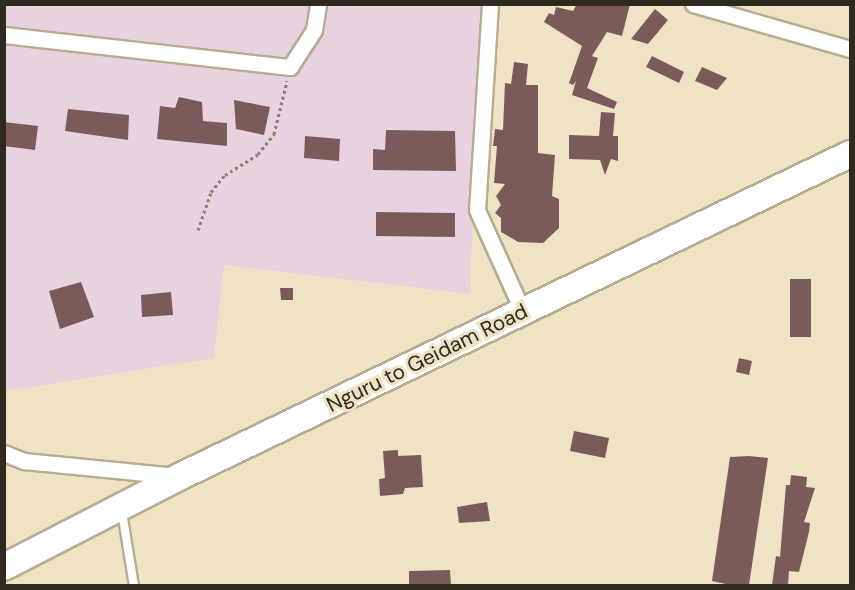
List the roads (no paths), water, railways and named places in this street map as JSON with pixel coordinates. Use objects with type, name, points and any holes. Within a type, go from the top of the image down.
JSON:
[{"type":"main road","name":"Nguru to Geidam Road","points":[[4,567],[181,476],[850,154]]},
{"type":"street","points":[[4,35],[290,68],[314,30],[318,4]]},
{"type":"street","points":[[490,4],[477,210],[523,312]]},
{"type":"street","points":[[693,4],[850,49]]},
{"type":"street","points":[[4,453],[24,461],[181,476]]},
{"type":"lane","points":[[121,507],[134,585]]}]
